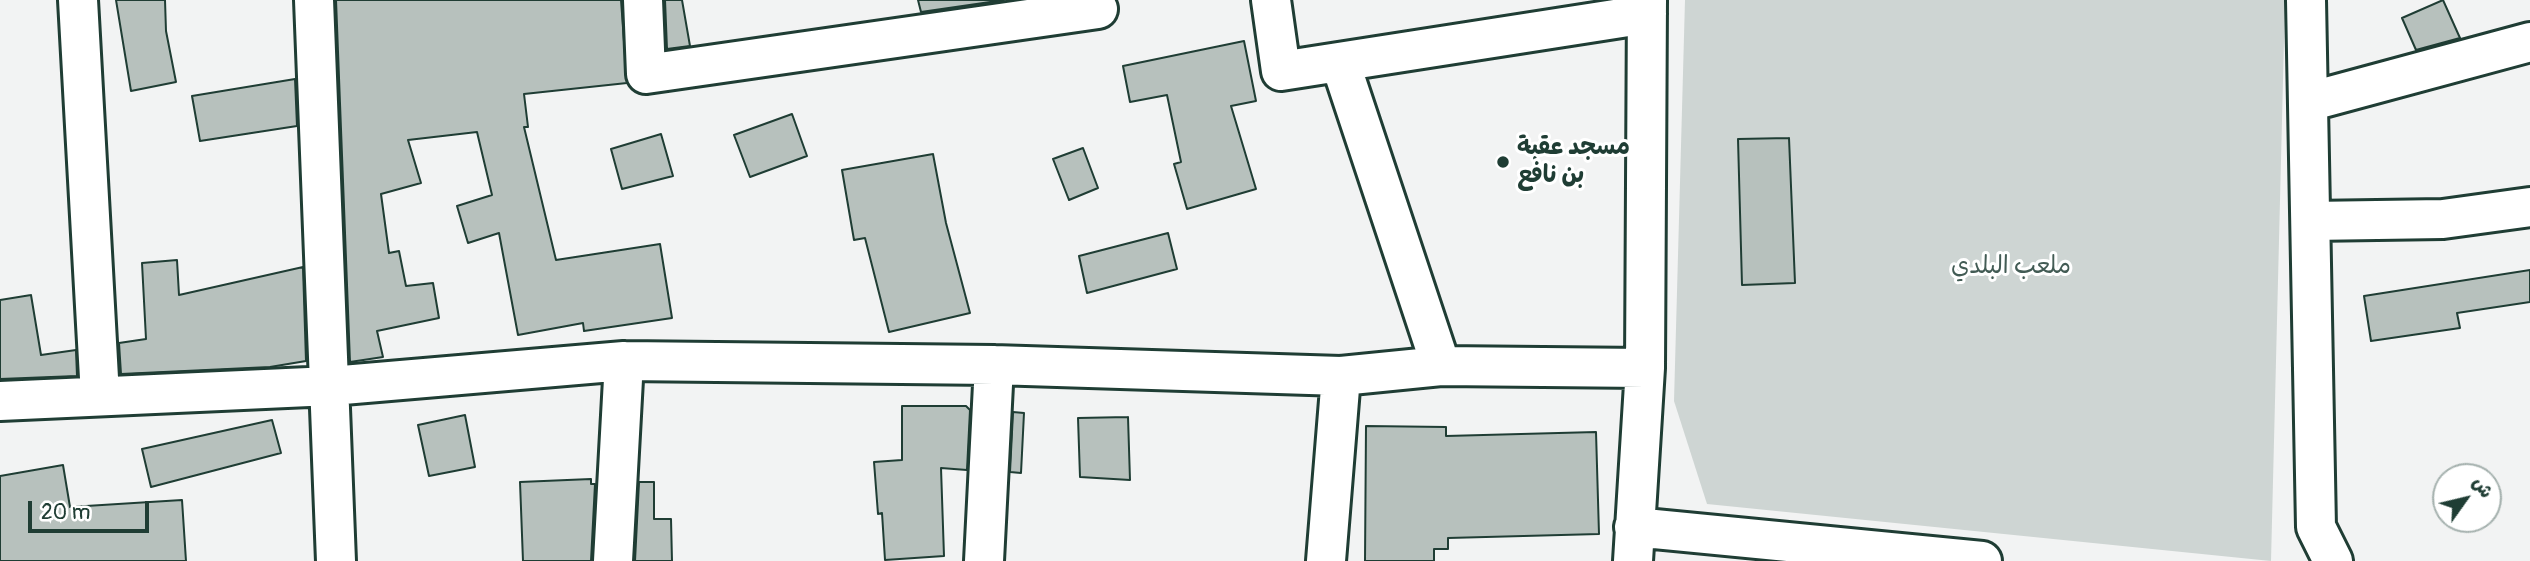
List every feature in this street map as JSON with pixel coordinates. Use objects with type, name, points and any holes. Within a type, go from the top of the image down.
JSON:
[{"type":"street","points":[[78,0],[100,396]]},
{"type":"street","points":[[314,0],[336,561]]},
{"type":"street","points":[[643,0],[646,74],[1098,9]]},
{"type":"street","points":[[1271,0],[1281,71],[1647,7],[1645,368],[1634,544],[1982,561]]},
{"type":"street","points":[[2306,0],[2316,527],[2333,561]]},
{"type":"street","points":[[2308,102],[2530,42]]},
{"type":"street","points":[[1340,62],[1441,366]]},
{"type":"street","points":[[2311,221],[2443,219],[2530,207]]},
{"type":"street","points":[[0,401],[331,386],[624,361],[994,365],[1341,376],[1441,366],[1645,368]]},
{"type":"street","points":[[613,561],[624,361]]},
{"type":"street","points":[[984,561],[994,365]]},
{"type":"street","points":[[1326,561],[1341,376]]},
{"type":"green space","name":"ملعب البلدي","points":[[1685,0],[2285,0],[2271,561],[1707,504],[1674,401]]},
{"type":"building","points":[[116,0],[165,0],[166,31],[176,82],[131,91]]},
{"type":"building","points":[[336,0],[621,0],[627,83],[524,94],[528,127],[524,127],[556,260],[660,244],[672,318],[584,331],[583,323],[518,335],[499,233],[468,243],[457,206],[492,195],[477,132],[408,140],[421,183],[381,194],[389,253],[399,251],[406,286],[433,283],[439,318],[377,331],[383,357],[350,362]]},
{"type":"building","points":[[665,0],[682,0],[690,46],[667,49]]},
{"type":"building","points":[[918,0],[1004,0],[921,12]]},
{"type":"building","points":[[2443,0],[2460,38],[2416,50],[2402,18]]},
{"type":"building","points":[[1244,41],[1256,101],[1231,106],[1256,189],[1187,209],[1174,164],[1181,162],[1167,95],[1130,102],[1123,66]]},
{"type":"building","points":[[295,79],[297,126],[200,141],[192,96]]},
{"type":"building","points":[[792,114],[807,156],[750,177],[734,135]]},
{"type":"building","points":[[661,134],[673,176],[622,189],[611,149]]},
{"type":"building","points":[[1789,138],[1795,283],[1742,285],[1738,139]]},
{"type":"building","points":[[1083,148],[1098,188],[1069,200],[1053,159]]},
{"type":"building","points":[[933,154],[946,223],[970,313],[889,332],[865,238],[854,240],[842,170]]},
{"type":"building","points":[[1168,233],[1177,269],[1087,293],[1079,256]]},
{"type":"building","points":[[177,260],[179,295],[303,267],[306,361],[270,367],[121,374],[119,343],[146,339],[142,263]]},
{"type":"building","points":[[2530,270],[2530,302],[2457,313],[2460,328],[2371,341],[2364,296]]},
{"type":"building","points":[[31,295],[41,355],[76,350],[77,376],[0,379],[0,300]]},
{"type":"building","points":[[902,406],[966,406],[970,410],[967,470],[941,468],[944,556],[885,560],[882,513],[878,514],[874,462],[902,460]]},
{"type":"building","points":[[1013,412],[1024,413],[1021,473],[1010,472]]},
{"type":"building","points":[[465,415],[475,467],[429,476],[418,425]]},
{"type":"building","points":[[1128,417],[1130,480],[1080,477],[1078,418]]},
{"type":"building","points":[[272,420],[281,453],[151,487],[142,449]]},
{"type":"building","points":[[1366,426],[1446,427],[1446,436],[1596,432],[1599,534],[1448,538],[1448,549],[1434,549],[1434,561],[1365,561]]},
{"type":"building","points":[[63,465],[70,507],[182,500],[186,561],[0,561],[0,476]]},
{"type":"building","points":[[591,479],[591,484],[595,484],[591,561],[523,561],[520,482]]},
{"type":"building","points":[[639,482],[654,482],[654,519],[671,519],[672,561],[635,561]]},
{"type":"place","name":"مسجد عقبة بن نافع","points":[[1503,162]]}]
